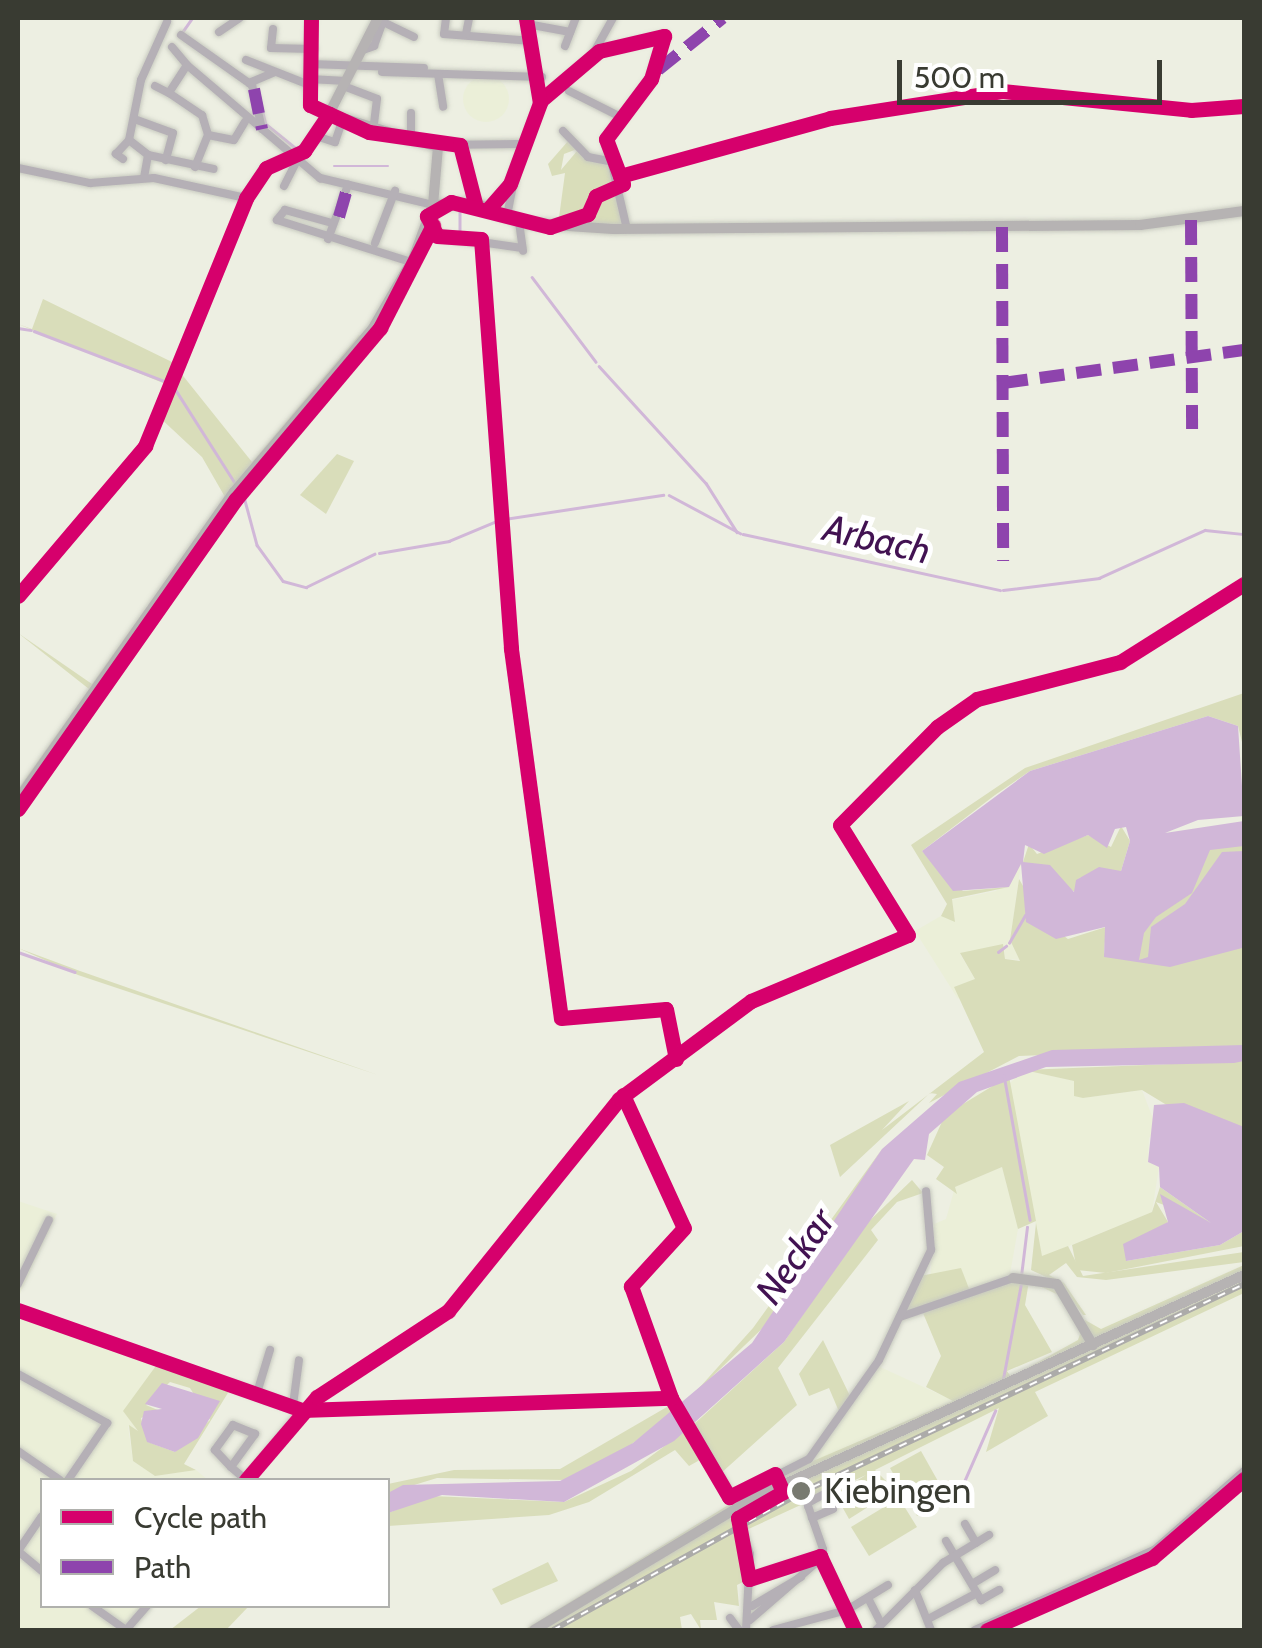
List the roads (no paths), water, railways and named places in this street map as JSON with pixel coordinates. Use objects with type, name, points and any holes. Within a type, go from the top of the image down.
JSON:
[{"type":"main road","points":[[18,799],[234,492],[373,328],[406,264],[427,208],[437,145],[373,133],[329,114],[379,19]]},
{"type":"main road","points":[[427,208],[475,203],[490,206],[513,219],[628,230],[1140,226],[1244,210]]},
{"type":"main road","points":[[534,1630],[752,1499],[1244,1275]]},
{"type":"main road","points":[[1019,1277],[1057,1284],[1092,1345]]},
{"type":"street","points":[[218,32],[240,18]]},
{"type":"street","points":[[284,186],[295,159],[329,114],[310,104],[311,18]]},
{"type":"street","points":[[446,18],[444,34],[532,42]]},
{"type":"street","points":[[466,34],[469,18]]},
{"type":"street","points":[[565,46],[576,18]]},
{"type":"street","points":[[540,101],[593,54],[613,18]]},
{"type":"street","points":[[379,19],[414,36]]},
{"type":"street","points":[[172,47],[187,65],[234,100],[245,122],[262,129],[295,159],[348,185],[395,192],[427,208],[439,236],[522,250],[513,219],[513,176],[520,144],[540,101],[542,76],[527,21],[570,32]]},
{"type":"street","points":[[123,159],[116,154],[129,140],[136,120],[140,80],[168,22]]},
{"type":"street","points":[[274,29],[270,48],[312,50]]},
{"type":"street","points":[[181,34],[247,82],[262,129]]},
{"type":"street","points":[[593,54],[664,36],[652,77],[619,116],[606,140],[609,161],[624,188],[628,230]]},
{"type":"street","points":[[423,71],[426,56]]},
{"type":"street","points":[[246,60],[308,81],[344,84],[376,97],[373,133]]},
{"type":"street","points":[[310,64],[382,72],[542,76]]},
{"type":"street","points":[[169,93],[187,65]]},
{"type":"street","points":[[234,100],[247,82],[275,72]]},
{"type":"street","points":[[438,74],[443,107]]},
{"type":"street","points":[[155,86],[202,115],[208,135],[195,166]]},
{"type":"street","points":[[569,91],[619,116]]},
{"type":"street","points":[[410,140],[411,113]]},
{"type":"street","points":[[136,120],[174,133],[166,160]]},
{"type":"street","points":[[208,135],[233,140],[245,122]]},
{"type":"street","points":[[316,136],[334,142],[342,122]]},
{"type":"street","points":[[563,131],[592,159],[609,161]]},
{"type":"street","points":[[129,140],[148,155],[214,169]]},
{"type":"street","points":[[437,145],[520,144]]},
{"type":"street","points":[[460,145],[475,203]]},
{"type":"street","points":[[144,177],[148,155]]},
{"type":"street","points":[[18,168],[90,183],[144,177],[235,198],[251,194],[274,162],[295,159]]},
{"type":"street","points":[[490,206],[513,176]]},
{"type":"street","points":[[328,239],[348,185]]},
{"type":"street","points":[[375,243],[395,192]]},
{"type":"street","points":[[336,220],[278,214],[280,226],[406,264]]},
{"type":"street","points":[[692,1428],[732,1498],[809,1458],[900,1317],[936,1236],[926,1190]]},
{"type":"street","points":[[18,1284],[48,1220]]},
{"type":"street","points":[[900,1317],[1019,1277]]},
{"type":"street","points":[[257,1393],[270,1350]]},
{"type":"street","points":[[293,1404],[299,1360]]},
{"type":"street","points":[[18,1388],[21,1376],[108,1423],[69,1478]]},
{"type":"street","points":[[232,1385],[302,1410],[248,1478]]},
{"type":"street","points":[[232,1467],[254,1434],[233,1425],[215,1450],[232,1467],[244,1478]]},
{"type":"street","points":[[18,1451],[57,1478]]},
{"type":"street","points":[[974,1630],[1154,1550],[1242,1473]]},
{"type":"street","points":[[750,1620],[749,1579],[738,1520],[783,1490],[776,1477]]},
{"type":"street","points":[[812,1518],[820,1556],[855,1630]]},
{"type":"street","points":[[40,1519],[18,1551],[40,1569]]},
{"type":"street","points":[[965,1524],[976,1542]]},
{"type":"street","points":[[868,1598],[879,1627],[954,1555],[989,1535]]},
{"type":"street","points":[[946,1541],[981,1600],[999,1590]]},
{"type":"street","points":[[749,1579],[820,1556]]},
{"type":"street","points":[[730,1618],[742,1630],[820,1556]]},
{"type":"street","points":[[930,1618],[995,1570]]},
{"type":"street","points":[[752,1606],[801,1577]]},
{"type":"street","points":[[773,1630],[847,1610],[888,1585]]},
{"type":"street","points":[[915,1590],[930,1618],[930,1630]]},
{"type":"street","points":[[95,1608],[126,1630],[145,1608]]},
{"type":"waterway","points":[[183,31],[192,18]]},
{"type":"waterway","points":[[257,89],[266,124],[297,149]]},
{"type":"waterway","points":[[334,166],[388,166]]},
{"type":"waterway","points":[[460,207],[460,235]]},
{"type":"waterway","points":[[532,277],[596,362]]},
{"type":"waterway","name":"Arbach","points":[[18,328],[31,330]]},
{"type":"waterway","name":"Arbach","points":[[34,331],[172,384],[235,483]]},
{"type":"waterway","points":[[599,366],[706,483],[737,532]]},
{"type":"waterway","name":"Arbach","points":[[243,493],[257,545],[283,581],[306,587],[374,554]]},
{"type":"waterway","name":"Arbach","points":[[504,519],[663,495]]},
{"type":"waterway","name":"Arbach","points":[[669,495],[740,533]]},
{"type":"waterway","name":"Arbach","points":[[379,553],[449,541],[499,520]]},
{"type":"waterway","name":"Arbach","points":[[1003,590],[1099,578],[1205,530],[1244,534]]},
{"type":"waterway","name":"Arbach","points":[[743,534],[1000,590]]},
{"type":"waterway","points":[[1009,943],[1025,915]]},
{"type":"waterway","points":[[998,952],[1006,946]]},
{"type":"waterway","points":[[18,952],[75,972]]},
{"type":"waterway","points":[[1004,1075],[1030,1220]]},
{"type":"waterway","points":[[1021,1276],[1027,1227]]},
{"type":"waterway","points":[[1003,1379],[1021,1284]]},
{"type":"waterway","points":[[963,1484],[995,1411]]},
{"type":"railway","points":[[553,1630],[798,1494],[1244,1284]]},
{"type":"place","name":"Kiebingen","points":[[801,1491]]},
{"type":"water label","name":"Neckar","points":[[795,1256]]}]
